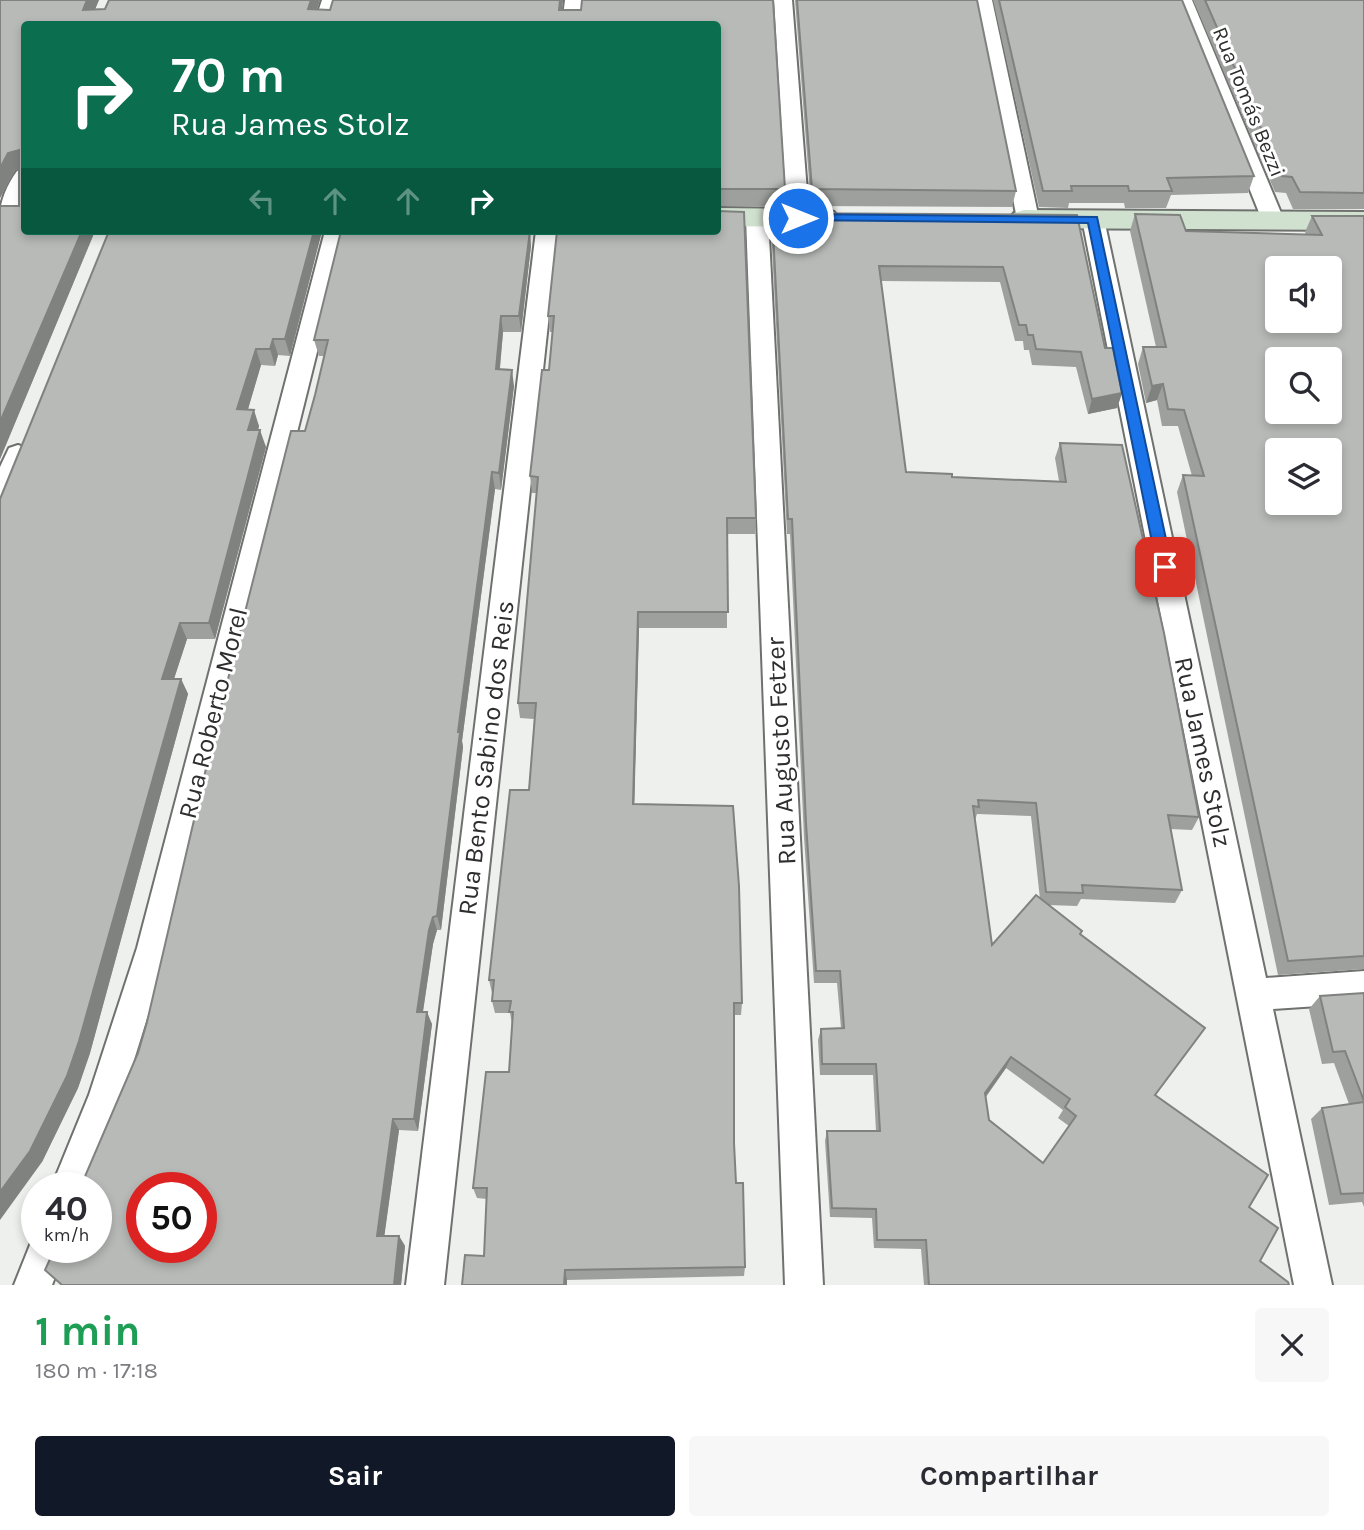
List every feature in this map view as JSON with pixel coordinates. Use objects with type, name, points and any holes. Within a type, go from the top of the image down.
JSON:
[{"type":"main road","points":[[721,217],[852,218]]},
{"type":"main road","points":[[1015,219],[1364,221]]},
{"type":"street","points":[[324,21],[331,0]]},
{"type":"street","points":[[571,21],[574,0]]},
{"type":"street","points":[[783,0],[798,218]]},
{"type":"street","points":[[983,0],[1015,219]]},
{"type":"street","name":"Rua Tomás Bezzi","points":[[1183,0],[1273,220]]},
{"type":"street","points":[[10,212],[21,183]]},
{"type":"street","name":"Rua Augusto Fetzer","points":[[757,217],[804,1285]]},
{"type":"street","name":"Rua James Stolz","points":[[1093,219],[1313,1285]]},
{"type":"street","name":"Rua Roberto Morel","points":[[75,1172],[106,1095],[153,948],[335,235]]},
{"type":"street","name":"Rua Bento Sabino dos Reis","points":[[425,1285],[547,235]]},
{"type":"street","points":[[0,497],[26,434]]},
{"type":"street","points":[[1253,995],[1364,987]]},
{"type":"street","points":[[33,1285],[41,1263]]},
{"type":"building","points":[[0,0],[87,0],[83,10],[105,9],[109,0],[311,0],[308,9],[330,10],[333,0],[560,0],[559,10],[581,10],[582,0],[773,0],[785,189],[721,189],[721,21],[21,21],[21,235],[80,235],[0,422],[0,206],[19,206],[19,150],[8,153],[0,168]]},
{"type":"building","points":[[797,0],[977,0],[1016,191],[812,189]]},
{"type":"building","points":[[999,0],[1182,0],[1254,176],[1167,178],[1172,191],[1129,191],[1128,186],[1071,186],[1072,191],[1043,191]]},
{"type":"building","points":[[1205,0],[1364,0],[1364,193],[1300,192],[1292,177],[1282,176]]},
{"type":"building","points":[[721,211],[744,212],[756,518],[727,518],[728,612],[638,612],[633,804],[733,806],[739,886],[742,1003],[734,1003],[734,1143],[736,1183],[743,1183],[745,1267],[565,1270],[564,1285],[462,1285],[465,1255],[484,1256],[487,1188],[473,1188],[486,1072],[509,1072],[513,1012],[509,1012],[511,1001],[492,1001],[494,980],[489,980],[510,790],[529,790],[536,703],[518,703],[538,477],[530,476],[542,370],[549,370],[554,316],[548,316],[557,235],[721,235]]},
{"type":"building","points":[[772,213],[1077,215],[1105,348],[1113,348],[1122,393],[1092,399],[1081,352],[1036,349],[1033,335],[1028,335],[1026,325],[1019,325],[1003,267],[879,266],[906,472],[952,474],[952,477],[1066,482],[1060,443],[1122,445],[1164,633],[1199,817],[1168,815],[1182,890],[1082,885],[1083,893],[1046,892],[1036,803],[978,800],[979,807],[973,806],[992,945],[1036,895],[1082,931],[1080,934],[1205,1028],[1155,1095],[1268,1175],[1249,1207],[1278,1228],[1260,1261],[1289,1285],[929,1285],[926,1240],[877,1240],[876,1209],[832,1208],[827,1131],[880,1131],[876,1064],[822,1064],[821,1029],[844,1028],[840,971],[816,971],[806,823],[792,519],[788,519]],"holes":[[[1011,1057],[1070,1099],[1065,1107],[1076,1116],[1043,1163],[989,1120],[985,1093]]]},
{"type":"building","points":[[1135,214],[1180,215],[1186,231],[1322,235],[1312,216],[1364,216],[1364,956],[1288,961],[1183,475],[1204,476],[1184,410],[1168,409],[1163,384],[1152,386],[1143,347],[1166,347]]},
{"type":"building","points":[[107,235],[313,235],[285,339],[273,339],[270,349],[256,349],[237,409],[254,410],[248,430],[260,430],[209,623],[180,623],[162,679],[181,679],[79,1041],[67,1076],[30,1151],[0,1192],[0,499]]},
{"type":"building","points":[[340,235],[529,235],[519,316],[501,316],[496,369],[512,370],[499,473],[492,472],[437,916],[433,917],[429,930],[417,1012],[427,1012],[414,1119],[393,1119],[377,1236],[399,1236],[394,1285],[62,1285],[45,1270],[48,1263],[112,1263],[112,1172],[87,1172],[138,1053],[214,734],[291,431],[305,431],[328,340],[314,340]]},
{"type":"building","points":[[1364,993],[1364,1101],[1345,1051],[1333,1052],[1320,996]]},
{"type":"building","points":[[1364,1102],[1364,1193],[1341,1194],[1322,1108]]},
{"type":"route","points":[[798,218],[1093,219],[1165,567]]}]
